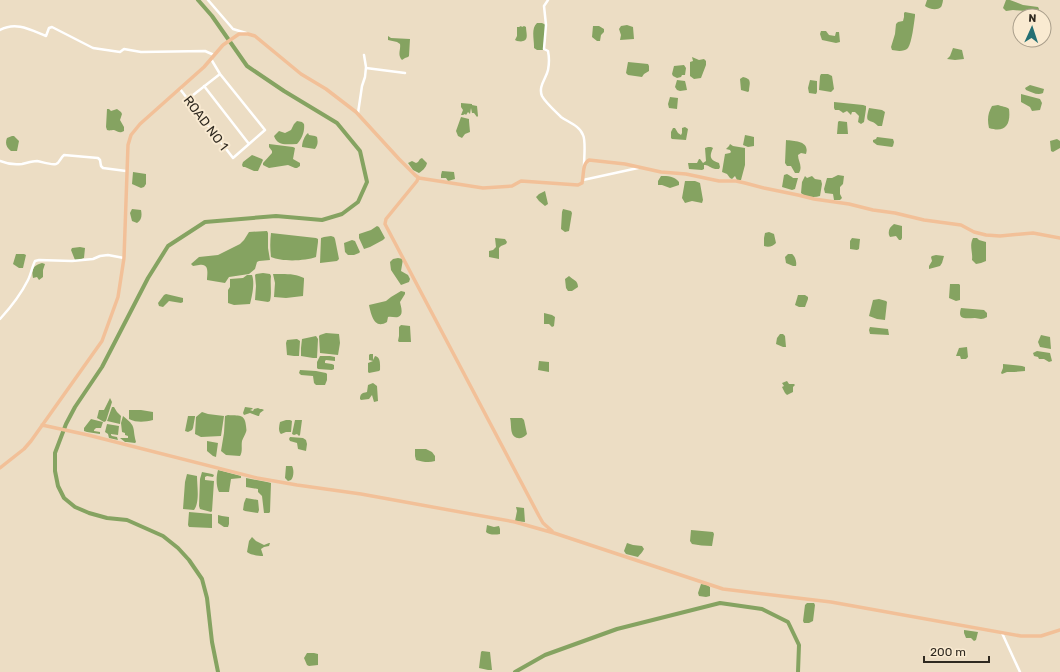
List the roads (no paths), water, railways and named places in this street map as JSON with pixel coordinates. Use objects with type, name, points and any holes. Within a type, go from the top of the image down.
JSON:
[{"type":"main road","points":[[0,468],[24,449],[31,441],[104,336],[118,298],[124,258],[126,172],[128,145],[131,136],[140,124],[215,56],[223,45],[239,34],[255,36],[301,74],[342,100],[358,114],[418,178],[483,188],[512,186],[521,181],[578,185],[582,183],[584,166],[586,161],[589,160],[626,164],[661,172],[686,174],[719,181],[736,181],[814,200],[849,204],[924,220],[961,224],[974,232],[986,235],[1000,236],[1033,233],[1042,236],[1058,237]]},
{"type":"main road","points":[[418,178],[386,219],[385,224],[539,516],[543,523],[554,532]]},
{"type":"main road","points":[[42,425],[101,438],[257,478],[360,494],[515,522],[554,532],[723,589],[831,602],[1021,636],[1036,637],[1060,630]]},
{"type":"street","points":[[208,0],[234,29],[248,34]]},
{"type":"street","points":[[548,0],[544,6],[546,25],[544,49],[548,51],[548,70],[542,82],[542,95],[544,99],[561,116],[574,125],[583,135],[584,166]]},
{"type":"street","points":[[0,30],[18,26],[46,36],[49,28],[52,27],[93,48],[120,52],[124,49],[141,52],[205,52],[215,56]]},
{"type":"street","points":[[358,114],[366,68],[364,55]]},
{"type":"street","points":[[204,86],[249,144],[265,130],[220,74],[211,59]]},
{"type":"street","points":[[366,68],[405,73]]},
{"type":"street","points":[[188,99],[220,74]]},
{"type":"street","name":"ROAD NO 1","points":[[180,88],[233,158],[249,144]]},
{"type":"street","points":[[0,161],[8,164],[36,161],[57,164],[64,155],[98,158],[101,166],[104,168],[126,172]]},
{"type":"street","points":[[582,180],[639,167]]},
{"type":"street","points":[[0,319],[19,296],[28,280],[35,261],[72,261],[93,259],[108,255],[124,258]]},
{"type":"street","points":[[1002,633],[1020,672]]},
{"type":"waterway","points":[[198,0],[212,16],[247,66],[284,91],[337,123],[360,151],[367,182],[358,202],[342,214],[322,220],[276,216],[205,222],[168,246],[148,278],[102,367],[75,407],[66,424],[55,453],[55,471],[58,486],[64,498],[75,507],[107,518],[127,520],[163,536],[178,548],[189,560],[202,579],[207,598],[212,642],[218,672]]},
{"type":"waterway","points":[[515,672],[545,655],[617,629],[720,603],[762,609],[788,622],[799,645],[798,672]]}]
